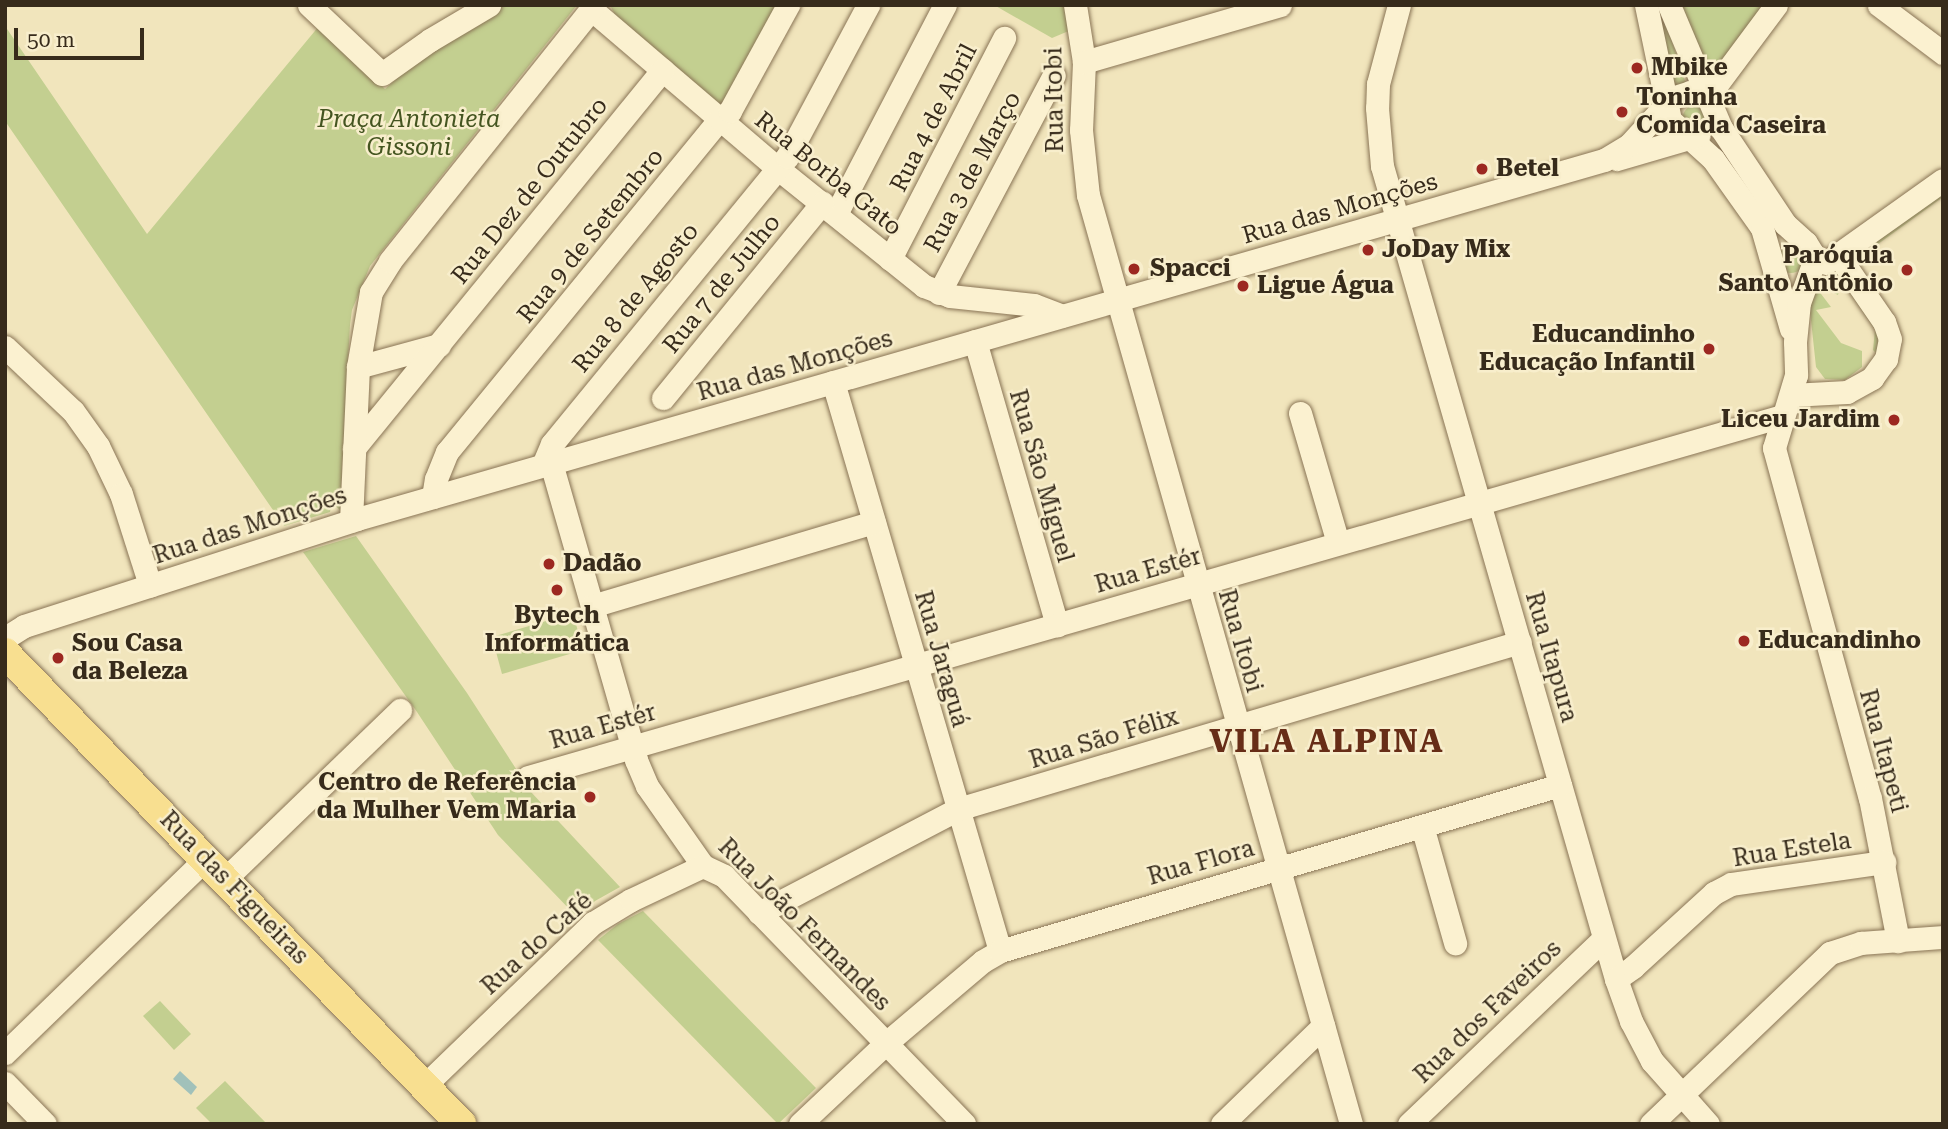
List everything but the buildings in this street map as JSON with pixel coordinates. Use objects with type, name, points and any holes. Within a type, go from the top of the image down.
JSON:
[{"type":"main road","name":"Rua das Figueiras","points":[[5,653],[461,1124]]},
{"type":"street","points":[[309,5],[382,74],[489,5]]},
{"type":"street","name":"Rua 9 de Setembro","points":[[433,497],[436,479],[447,452],[720,119],[730,111],[788,5]]},
{"type":"street","name":"Rua 8 de Agosto","points":[[547,464],[552,444],[776,167],[787,158],[868,5]]},
{"type":"street","name":"Rua 7 de Julho","points":[[663,398],[829,208],[945,5]]},
{"type":"street","name":"Rua Itobi","points":[[1075,5],[1084,62],[1082,161],[1116,301],[1352,1124]]},
{"type":"street","points":[[1084,62],[1280,5]]},
{"type":"street","name":"Rua Itapura","points":[[1399,5],[1381,68],[1377,108],[1382,166],[1616,979],[1643,1047],[1680,1095],[1708,1124]]},
{"type":"street","points":[[1646,5],[1670,120],[1707,152],[1728,177],[1762,228],[1795,342]]},
{"type":"street","points":[[1669,5],[1709,95],[1715,118],[1785,224],[1802,240],[1813,261],[1799,302],[1795,342]]},
{"type":"street","points":[[1709,95],[1776,5]]},
{"type":"street","points":[[1879,5],[1943,53]]},
{"type":"street","points":[[351,521],[358,367],[366,308],[378,279],[593,7]]},
{"type":"street","name":"Rua Borba Gato","points":[[593,7],[776,167],[924,286],[939,293],[1034,305],[1062,316]]},
{"type":"street","name":"Rua 4 de Abril","points":[[890,259],[1004,38]]},
{"type":"street","name":"Rua Dez de Outubro","points":[[354,448],[662,70]]},
{"type":"street","name":"Rua 3 de Março","points":[[939,293],[1054,75]]},
{"type":"street","points":[[1665,103],[1681,94],[1709,95]]},
{"type":"street","name":"Rua das Monções","points":[[1604,160],[1629,145],[1665,103]]},
{"type":"street","points":[[1689,138],[1707,129],[1715,118]]},
{"type":"street","name":"Rua das Monções","points":[[5,638],[24,626],[351,521],[1604,160],[1689,138]]},
{"type":"street","points":[[1773,264],[1792,281],[1809,274],[1943,180]]},
{"type":"street","points":[[1773,264],[1784,238],[1845,249]]},
{"type":"street","name":"Rua Estér","points":[[528,777],[1480,502],[1787,405],[1847,392],[1872,378],[1886,359],[1890,339],[1884,322],[1845,249]]},
{"type":"street","name":"Rua São Miguel","points":[[975,341],[1057,625]]},
{"type":"street","name":"Rua Itapeti","points":[[1795,342],[1796,375],[1774,439],[1775,458],[1867,787],[1898,941]]},
{"type":"street","points":[[358,367],[439,345]]},
{"type":"street","points":[[5,347],[73,411],[98,446],[121,494],[150,585]]},
{"type":"street","name":"Rua Jaraguá","points":[[833,382],[1000,951]]},
{"type":"street","points":[[1300,413],[1338,542]]},
{"type":"street","name":"Rua João Fernandes","points":[[547,464],[592,606],[632,746],[647,786],[703,866],[724,876],[964,1124]]},
{"type":"street","points":[[592,606],[874,522]]},
{"type":"street","name":"Rua São Félix","points":[[759,913],[958,809],[1520,642]]},
{"type":"street","points":[[5,1053],[400,710]]},
{"type":"street","name":"Rua Flora","points":[[800,1124],[885,1044],[983,961],[1000,951],[1560,785]]},
{"type":"street","points":[[1422,826],[1455,943]]},
{"type":"street","name":"Rua Estela","points":[[1616,979],[1633,967],[1714,893],[1731,884],[1884,862]]},
{"type":"street","name":"Rua do Café","points":[[424,1086],[593,923],[631,900],[703,866]]},
{"type":"street","points":[[1651,1124],[1830,953],[1861,943],[1943,937]]},
{"type":"street","name":"Rua dos Faveiros","points":[[1409,1124],[1603,939]]},
{"type":"street","points":[[1223,1124],[1323,1026]]},
{"type":"street","points":[[5,1083],[45,1124]]},
{"type":"green space","name":"Praça Antonieta Gissoni","points":[[503,5],[577,5],[370,266],[352,310],[350,325],[340,510],[332,503],[330,512],[284,526],[5,121],[5,26],[147,234],[319,26],[385,89],[433,46]]},
{"type":"green space","points":[[610,5],[780,5],[724,108],[617,19]]},
{"type":"green space","points":[[994,5],[1066,5],[1071,30],[1052,38]]},
{"type":"green space","points":[[1654,5],[1660,5],[1686,84],[1674,85]]},
{"type":"green space","points":[[1678,5],[1766,5],[1721,62],[1715,65],[1703,59]]},
{"type":"green space","points":[[1690,106],[1698,106],[1705,113],[1705,121],[1698,128],[1690,128],[1683,121],[1683,113]]},
{"type":"green space","points":[[1943,193],[1943,197],[1878,244],[1869,243]]},
{"type":"green space","points":[[1791,247],[1800,251],[1804,260],[1800,269],[1791,273],[1782,269],[1778,260],[1782,251]]},
{"type":"green space","points":[[1836,265],[1880,324],[1877,354],[1873,350],[1875,330],[1844,284],[1840,285],[1838,295],[1832,292],[1829,272]]},
{"type":"green space","points":[[1815,286],[1831,307],[1816,310],[1841,343],[1862,351],[1862,367],[1845,380],[1825,379],[1816,367],[1808,292]]},
{"type":"green space","points":[[356,536],[467,693],[531,792],[620,887],[595,901],[577,917],[498,835],[417,712],[303,552]]},
{"type":"green space","points":[[573,613],[583,650],[502,674],[492,637]]},
{"type":"green space","points":[[643,911],[816,1088],[778,1124],[598,940],[618,924]]},
{"type":"green space","points":[[160,1001],[191,1034],[174,1050],[143,1016]]},
{"type":"green space","points":[[225,1081],[267,1124],[212,1124],[196,1108]]},
{"type":"water","points":[[180,1071],[197,1087],[191,1095],[173,1079]]},
{"type":"place","name":"Mbike","points":[[1637,68]]},
{"type":"place","name":"Toninha Comida Caseira","points":[[1622,112]]},
{"type":"place","name":"Betel","points":[[1482,169]]},
{"type":"place","name":"JoDay Mix","points":[[1368,250]]},
{"type":"place","name":"Spacci","points":[[1134,269]]},
{"type":"place","name":"Paróquia Santo Antônio","points":[[1907,270]]},
{"type":"place","name":"Ligue Água","points":[[1243,286]]},
{"type":"place","name":"Educandinho Educação Infantil","points":[[1709,349]]},
{"type":"place","name":"Liceu Jardim","points":[[1894,420]]},
{"type":"place","name":"Dadão","points":[[549,564]]},
{"type":"place","name":"Bytech Informática","points":[[557,590]]},
{"type":"place","name":"Educandinho","points":[[1744,641]]},
{"type":"place","name":"Sou Casa da Beleza","points":[[58,658]]},
{"type":"place","name":"Centro de Referência da Mulher Vem Maria","points":[[590,797]]},
{"type":"district","name":"VILA ALPINA","points":[[1327,741]]}]
